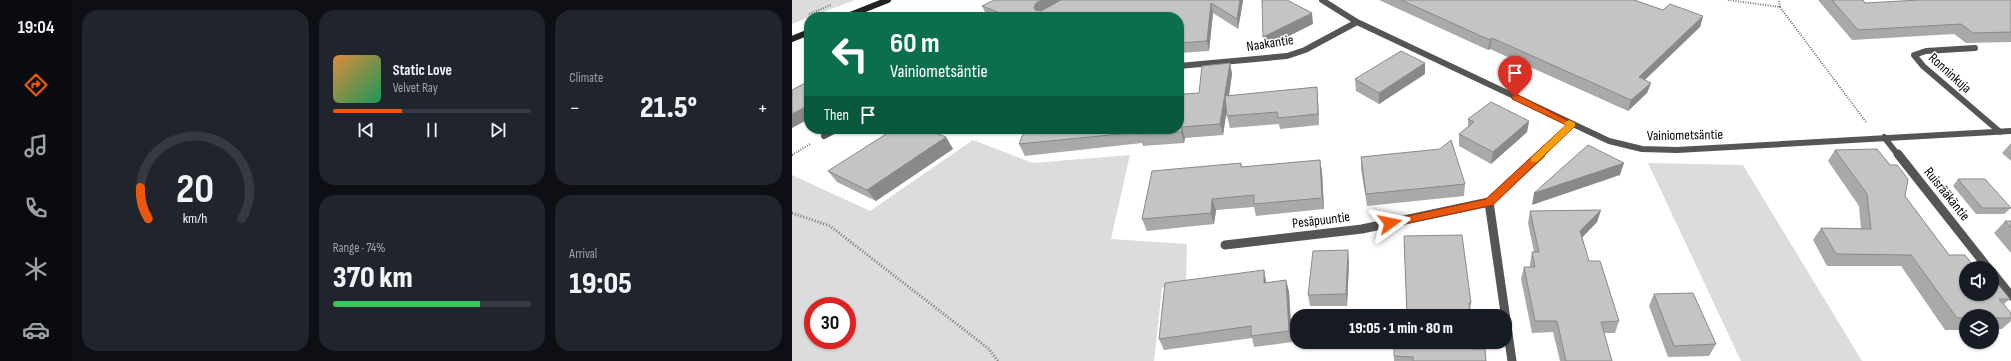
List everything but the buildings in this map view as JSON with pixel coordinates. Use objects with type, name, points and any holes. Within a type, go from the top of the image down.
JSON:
[{"type":"main road","points":[[858,12],[888,0]]},
{"type":"main road","points":[[792,39],[804,34]]},
{"type":"street","name":"Vainiometsäntie","points":[[1322,0],[1358,22],[1572,125],[1609,141],[1642,149],[1677,150],[1884,137],[2011,131]]},
{"type":"street","name":"Naakantie","points":[[1184,66],[1288,56],[1305,50],[1358,22]]},
{"type":"street","name":"Ronninkuja","points":[[1975,48],[1926,51],[1914,55],[1922,66],[2000,132]]},
{"type":"street","points":[[1512,361],[1489,202],[1572,125]]},
{"type":"street","points":[[824,136],[828,134]]},
{"type":"street","name":"Ruisrääkäntie","points":[[1884,137],[1982,261]]},
{"type":"street","name":"Pesäpuuntie","points":[[1225,245],[1362,229],[1489,202]]},
{"type":"street","points":[[1999,281],[2011,296]]},
{"type":"path","points":[[1728,0],[1780,7]]},
{"type":"path","points":[[1779,0],[1780,7],[1863,120],[1884,137]]},
{"type":"path","points":[[813,12],[838,2]]},
{"type":"path","points":[[1855,120],[1871,119]]},
{"type":"path","points":[[792,213],[830,226],[989,349],[998,361]]},
{"type":"shaded area","points":[[792,0],[855,0],[824,12],[804,12],[804,19],[792,24]]},
{"type":"shaded area","points":[[973,140],[1033,163],[1130,155],[1111,239],[1187,244],[1186,283],[1162,288],[1154,361],[792,361],[792,175],[870,211]]},
{"type":"shaded area","points":[[1648,163],[1743,165],[1862,361],[1741,361]]},
{"type":"slow traffic","points":[[1534,160],[1572,125],[1569,123]]},
{"type":"route","points":[[1390,223],[1489,202],[1572,125],[1515,97]]}]
